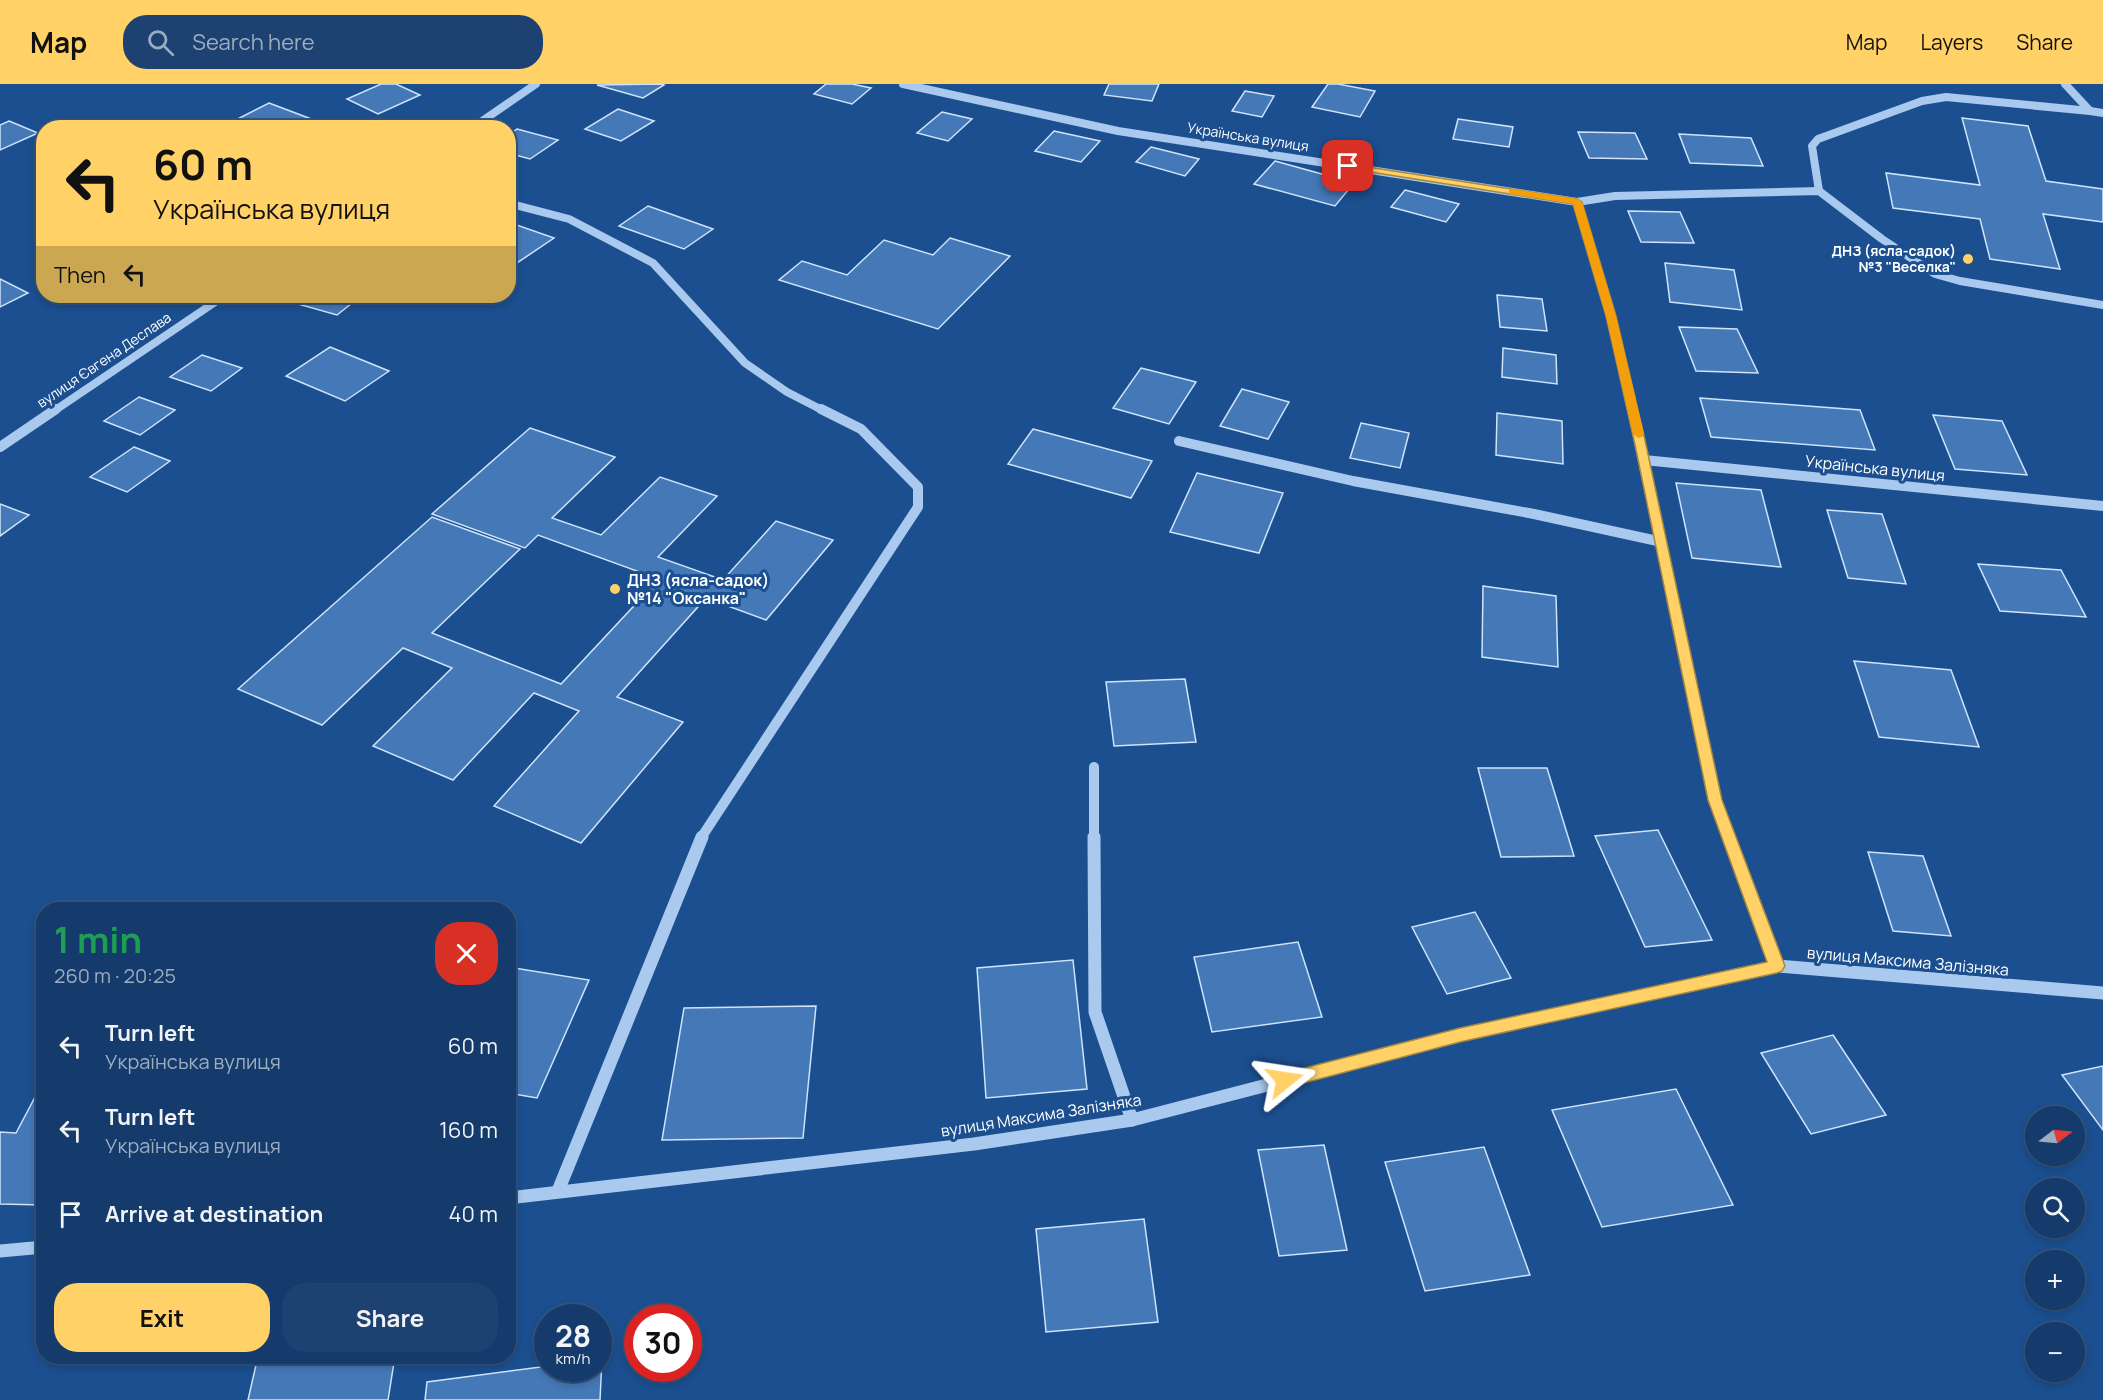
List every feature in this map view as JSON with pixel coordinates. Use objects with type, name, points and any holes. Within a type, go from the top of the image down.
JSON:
[{"type":"street","points":[[484,120],[536,84]]},
{"type":"street","name":"Українська вулиця","points":[[903,84],[1118,131],[1577,202],[1616,196],[1819,191]]},
{"type":"street","points":[[2065,84],[2090,111]]},
{"type":"street","points":[[2103,113],[1946,97],[1922,101],[1818,139],[1812,146],[1819,191],[1881,239],[1935,274],[1960,282],[2103,305]]},
{"type":"street","points":[[1577,202],[1611,316],[1662,542],[1715,800],[1777,966]]},
{"type":"street","points":[[516,205],[569,219],[653,262],[745,363],[787,392],[861,429],[918,487],[918,507],[699,842],[558,1191]]},
{"type":"street","name":"вулиця Євгена Деслава","points":[[0,447],[214,303]]},
{"type":"street","points":[[1179,441],[1353,481],[1534,514],[1662,542]]},
{"type":"street","name":"Українська вулиця","points":[[1644,460],[2103,506]]},
{"type":"street","points":[[1094,767],[1095,1012],[1132,1120]]},
{"type":"street","name":"вулиця Максима Залізняка","points":[[516,1197],[974,1144],[1132,1120],[1460,1035],[1777,966],[2103,993]]},
{"type":"street","points":[[0,1251],[36,1248]]},
{"type":"building","points":[[381,84],[396,84],[420,95],[378,114],[347,99]]},
{"type":"building","points":[[826,84],[852,84],[871,88],[852,104],[814,94]]},
{"type":"building","points":[[1109,84],[1159,84],[1152,101],[1104,95]]},
{"type":"building","points":[[1328,84],[1375,91],[1360,117],[1312,107]]},
{"type":"building","points":[[597,85],[664,85],[643,98]]},
{"type":"building","points":[[1245,91],[1274,96],[1262,117],[1232,111]]},
{"type":"building","points":[[269,103],[314,120],[236,120]]},
{"type":"building","points":[[618,109],[654,121],[621,141],[585,129]]},
{"type":"building","points":[[942,112],[972,119],[948,141],[917,133]]},
{"type":"building","points":[[1962,118],[2028,126],[2046,181],[2103,189],[2103,222],[2043,214],[2060,269],[1990,259],[1980,219],[1893,208],[1886,173],[1980,185]]},
{"type":"building","points":[[1458,119],[1513,127],[1509,147],[1453,139]]},
{"type":"building","points":[[9,121],[36,134],[0,150],[0,125]]},
{"type":"building","points":[[516,130],[558,140],[530,159],[516,155]]},
{"type":"building","points":[[1054,131],[1100,141],[1081,162],[1035,151]]},
{"type":"building","points":[[1578,132],[1635,133],[1647,159],[1589,158]]},
{"type":"building","points":[[1679,134],[1751,138],[1763,166],[1690,163]]},
{"type":"building","points":[[1151,147],[1199,159],[1185,176],[1136,162]]},
{"type":"building","points":[[1275,161],[1354,183],[1335,206],[1254,184]]},
{"type":"building","points":[[1405,190],[1459,204],[1446,222],[1391,207]]},
{"type":"building","points":[[648,206],[713,229],[684,249],[619,226]]},
{"type":"building","points":[[1628,211],[1680,212],[1694,243],[1641,242]]},
{"type":"building","points":[[516,225],[554,238],[516,264]]},
{"type":"building","points":[[950,238],[1010,256],[938,329],[779,280],[802,261],[847,275],[884,240],[933,255]]},
{"type":"building","points":[[1665,263],[1734,270],[1742,310],[1670,302]]},
{"type":"building","points":[[0,279],[28,293],[0,307]]},
{"type":"building","points":[[1497,295],[1542,299],[1547,331],[1500,327]]},
{"type":"building","points":[[300,303],[352,303],[337,315],[298,304]]},
{"type":"building","points":[[1679,327],[1737,329],[1758,373],[1696,371]]},
{"type":"building","points":[[330,347],[389,371],[345,401],[286,376]]},
{"type":"building","points":[[1503,348],[1556,355],[1557,384],[1502,377]]},
{"type":"building","points":[[202,355],[242,368],[211,391],[170,377]]},
{"type":"building","points":[[1141,368],[1196,382],[1169,424],[1113,408]]},
{"type":"building","points":[[1242,389],[1289,402],[1268,439],[1220,426]]},
{"type":"building","points":[[139,397],[175,410],[140,435],[104,421]]},
{"type":"building","points":[[1700,398],[1860,410],[1875,450],[1711,437]]},
{"type":"building","points":[[1497,413],[1562,421],[1563,464],[1496,455]]},
{"type":"building","points":[[1933,415],[2002,421],[2027,475],[1955,469]]},
{"type":"building","points":[[1361,423],[1409,433],[1400,468],[1350,458]]},
{"type":"building","points":[[530,428],[615,457],[552,518],[601,535],[660,477],[717,496],[658,557],[723,580],[776,521],[833,540],[766,620],[706,598],[617,697],[683,722],[581,843],[494,806],[579,711],[534,693],[453,780],[373,746],[452,668],[403,648],[322,725],[238,689],[432,517],[520,549],[432,633],[561,684],[659,579],[538,535],[525,548],[432,514]]},
{"type":"building","points":[[1033,429],[1152,461],[1131,498],[1008,464]]},
{"type":"building","points":[[134,447],[170,461],[127,492],[90,477]]},
{"type":"building","points":[[1197,473],[1283,493],[1259,553],[1170,532]]},
{"type":"building","points":[[1676,483],[1761,490],[1781,567],[1692,558]]},
{"type":"building","points":[[0,504],[29,515],[0,536]]},
{"type":"building","points":[[1827,510],[1882,514],[1906,584],[1848,578]]},
{"type":"building","points":[[1978,564],[2061,570],[2086,617],[2000,611]]},
{"type":"building","points":[[1483,586],[1556,596],[1558,667],[1482,657]]},
{"type":"building","points":[[1854,661],[1951,670],[1979,747],[1879,737]]},
{"type":"building","points":[[1185,679],[1196,742],[1114,746],[1106,682]]},
{"type":"building","points":[[1478,768],[1547,768],[1574,856],[1501,857]]},
{"type":"building","points":[[1658,830],[1712,940],[1645,947],[1595,836]]},
{"type":"building","points":[[1868,852],[1923,856],[1951,936],[1893,931]]},
{"type":"building","points":[[1475,912],[1511,978],[1447,994],[1412,927]]},
{"type":"building","points":[[1298,942],[1322,1017],[1212,1032],[1194,957]]},
{"type":"building","points":[[1073,960],[1087,1089],[986,1098],[977,968]]},
{"type":"building","points":[[516,968],[589,980],[537,1098],[516,1094]]},
{"type":"building","points":[[816,1006],[803,1138],[662,1140],[684,1008]]},
{"type":"building","points":[[1833,1035],[1886,1115],[1811,1134],[1761,1053]]},
{"type":"building","points":[[2103,1066],[2103,1130],[2062,1075]]},
{"type":"building","points":[[1676,1089],[1733,1205],[1602,1227],[1552,1110]]},
{"type":"building","points":[[36,1095],[36,1205],[0,1204],[0,1132],[16,1133]]},
{"type":"building","points":[[1324,1145],[1347,1250],[1279,1256],[1258,1150]]},
{"type":"building","points":[[1484,1147],[1530,1275],[1425,1291],[1385,1162]]},
{"type":"building","points":[[1144,1219],[1158,1322],[1046,1332],[1036,1229]]},
{"type":"building","points":[[256,1364],[394,1364],[388,1400],[248,1400]]},
{"type":"building","points":[[534,1368],[534,1382],[601,1382],[600,1400],[425,1400],[427,1382]]},
{"type":"slow traffic","points":[[1513,192],[1577,202],[1611,316],[1638,434]]},
{"type":"place","name":"ДНЗ (ясла-садок) №3 \"Веселка\"","points":[[1968,259]]},
{"type":"place","name":"ДНЗ (ясла-садок) №14 \"Оксанка\"","points":[[615,589]]},
{"type":"route","points":[[1285,1080],[1460,1035],[1777,966],[1715,800],[1640,440],[1611,316],[1577,202],[1348,166]]}]
